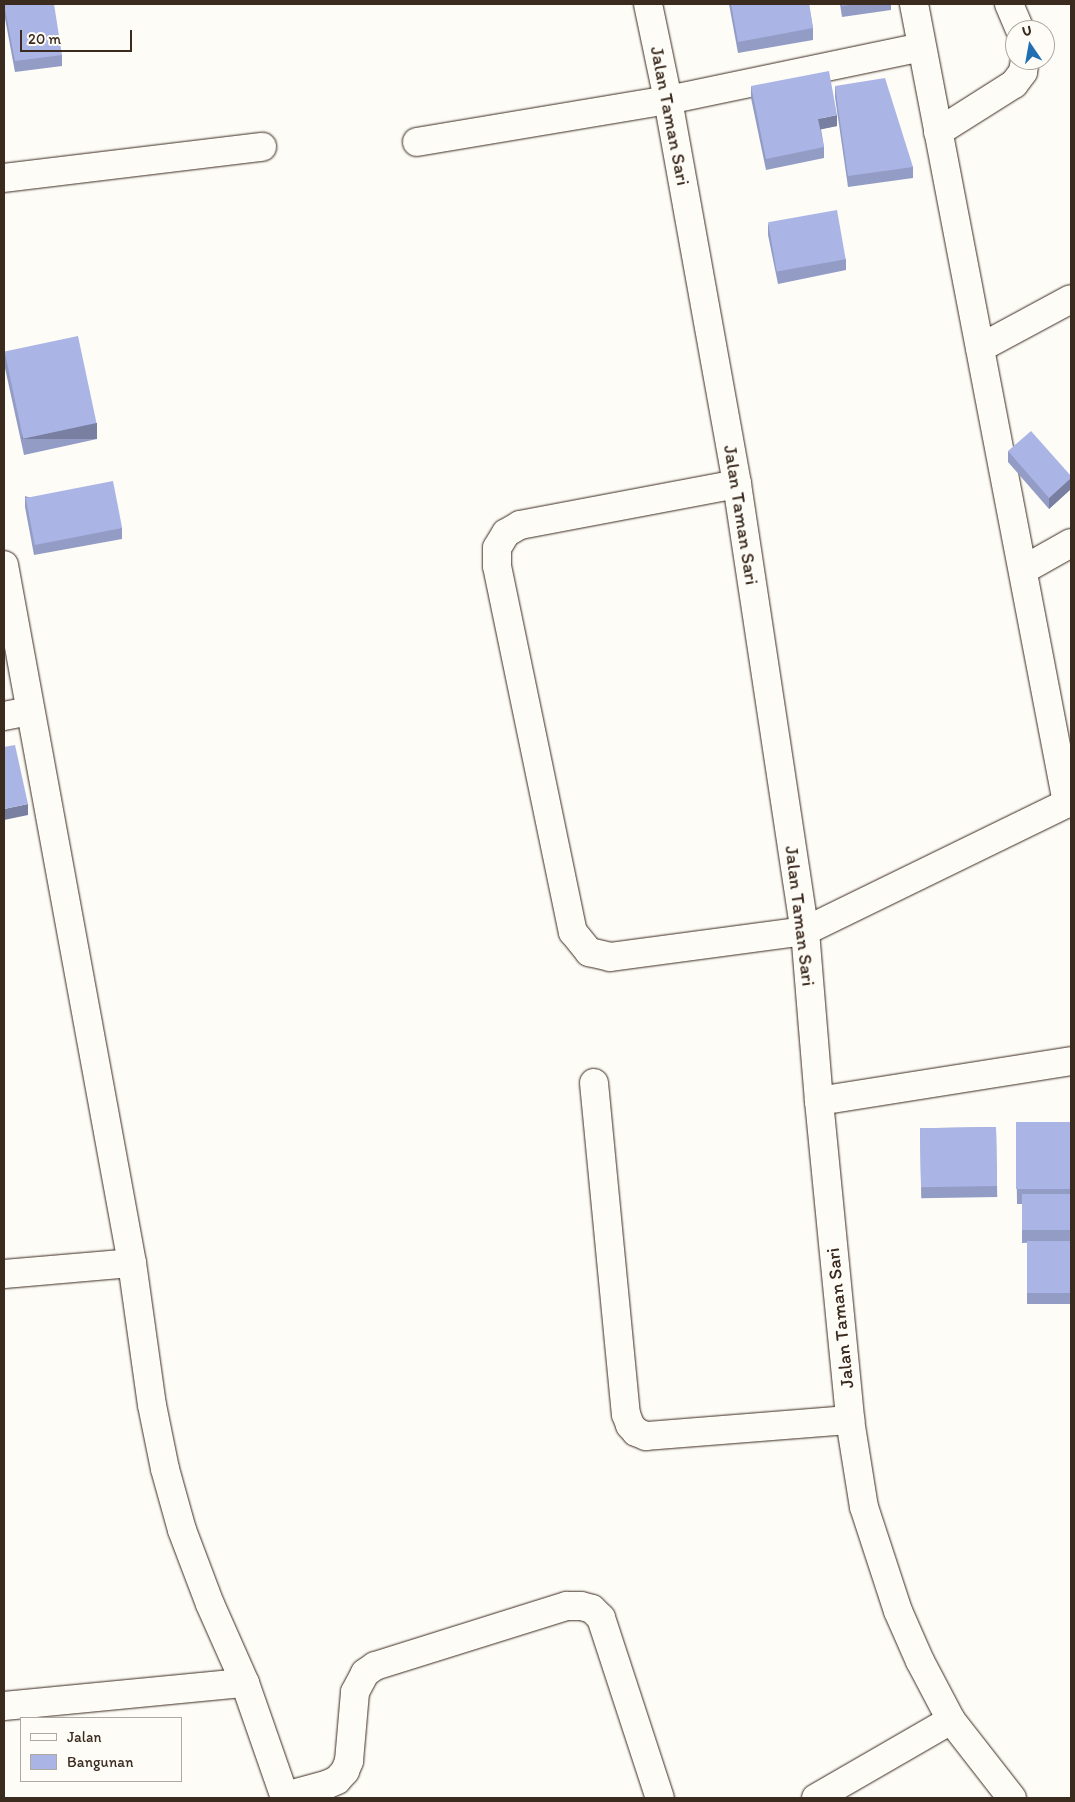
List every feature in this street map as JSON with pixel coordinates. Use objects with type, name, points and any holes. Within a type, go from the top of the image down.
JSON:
[{"type":"street","name":"Jalan Taman Sari","points":[[648,4],[668,100],[737,484],[805,930],[819,1101],[850,1420],[864,1507],[898,1611],[920,1660],[951,1720],[1012,1798]]},
{"type":"street","points":[[737,484],[520,525],[506,533],[497,548],[497,566],[573,932],[589,952],[610,957],[805,930],[1069,802],[1022,570],[914,4]]},
{"type":"street","points":[[1009,4],[1016,20]]},
{"type":"street","points":[[417,142],[668,100],[922,47]]},
{"type":"street","points":[[938,132],[1014,84],[1023,70]]},
{"type":"street","points":[[4,178],[262,147]]},
{"type":"street","points":[[980,348],[1071,299]]},
{"type":"street","points":[[1022,570],[1071,543]]},
{"type":"street","points":[[4,565],[17,713],[132,1263],[152,1405],[165,1469],[182,1530],[210,1604],[244,1683],[285,1797],[326,1786],[337,1780],[344,1771],[349,1761],[355,1692],[365,1673],[375,1666],[567,1606],[581,1606],[592,1609],[601,1618],[660,1798]]},
{"type":"street","points":[[819,1101],[1071,1061]]},
{"type":"street","points":[[594,1083],[626,1414],[630,1425],[636,1432],[646,1436],[850,1420]]},
{"type":"street","points":[[4,1274],[132,1263]]},
{"type":"street","points":[[4,1706],[244,1683]]},
{"type":"street","points":[[816,1798],[951,1720]]},
{"type":"building","points":[[4,4],[54,4],[62,55],[15,61]]},
{"type":"building","points":[[731,4],[809,4],[813,28],[738,42]]},
{"type":"building","points":[[842,4],[859,4],[842,6]]},
{"type":"building","points":[[829,71],[837,115],[818,119],[824,147],[766,159],[751,86]]},
{"type":"building","points":[[885,78],[913,167],[848,176],[835,86]]},
{"type":"building","points":[[837,210],[846,259],[777,271],[768,222]]},
{"type":"building","points":[[78,336],[97,423],[23,439],[5,352]]},
{"type":"building","points":[[1031,431],[1071,476],[1049,498],[1008,451]]},
{"type":"building","points":[[113,481],[122,528],[35,545],[26,498]]},
{"type":"building","points":[[15,745],[28,804],[4,809],[4,747]]},
{"type":"building","points":[[1016,1122],[1071,1122],[1071,1189],[1016,1189]]},
{"type":"building","points":[[996,1127],[997,1186],[921,1187],[920,1128]]},
{"type":"building","points":[[1022,1194],[1071,1194],[1071,1230],[1022,1230]]},
{"type":"building","points":[[1027,1241],[1071,1241],[1071,1293],[1027,1293]]}]
